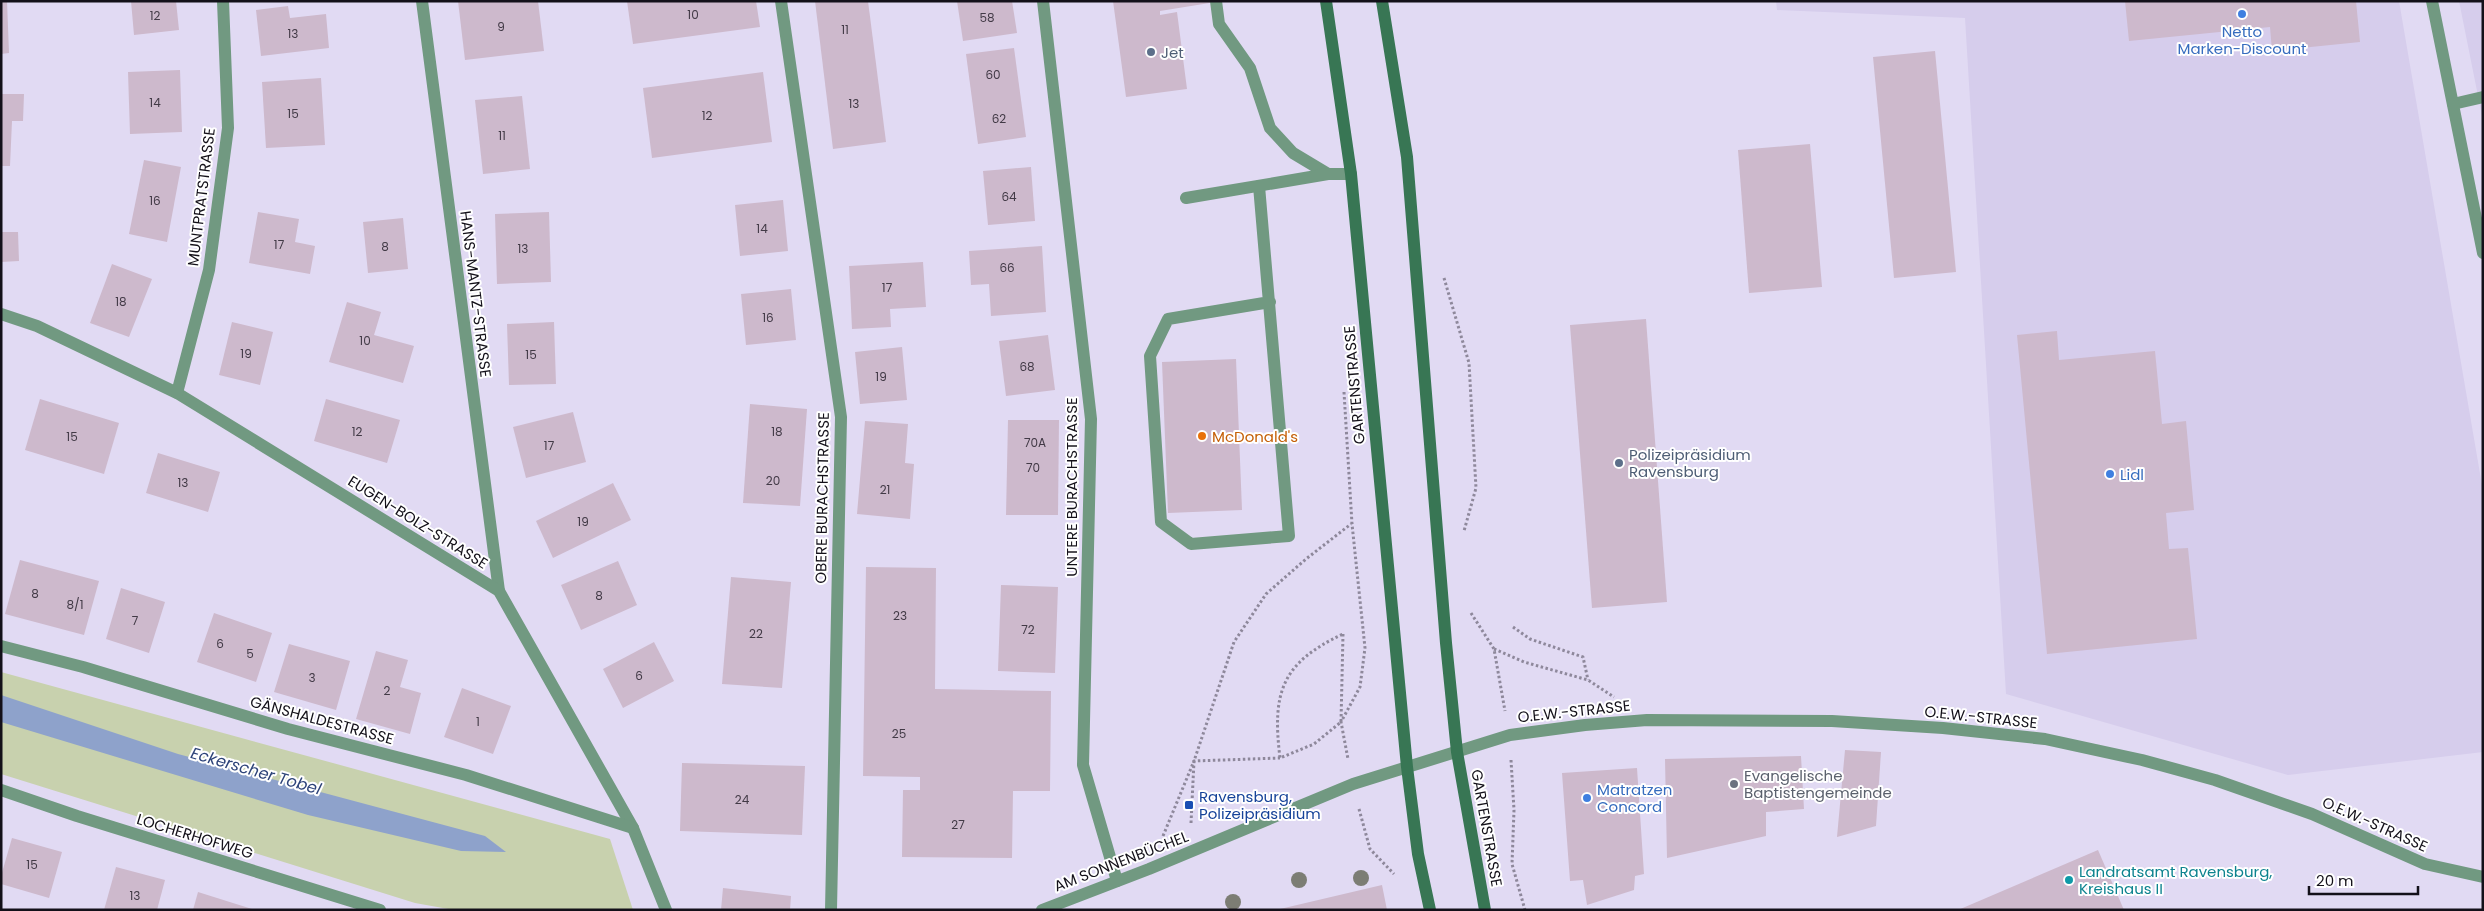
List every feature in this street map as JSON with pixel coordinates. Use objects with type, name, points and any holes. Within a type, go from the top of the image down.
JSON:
[{"type":"main road","name":"GARTENSTRASSE","points":[[1326,1],[1351,174],[1407,767],[1418,854],[1430,910]]},
{"type":"main road","name":"GARTENSTRASSE","points":[[1382,1],[1408,157],[1446,643],[1457,752],[1486,910]]},
{"type":"street","name":"MUNTPRATSTRASSE","points":[[177,393],[209,270],[228,128],[223,1]]},
{"type":"street","name":"HANS-MANTZ-STRASSE","points":[[422,1],[499,591]]},
{"type":"street","name":"OBERE BURACHSTRASSE","points":[[781,1],[841,417],[832,910]]},
{"type":"street","name":"UNTERE BURACHSTRASSE","points":[[1043,1],[1090,419],[1083,764],[1117,881]]},
{"type":"street","points":[[1216,1],[1219,24],[1250,68],[1270,128],[1292,153],[1328,174]]},
{"type":"street","points":[[2432,1],[2483,253]]},
{"type":"street","points":[[2453,104],[2483,97]]},
{"type":"street","points":[[1186,198],[1328,174],[1351,174]]},
{"type":"street","points":[[1259,186],[1270,302],[1290,536],[1191,544],[1161,522],[1150,356],[1168,319],[1270,302]]},
{"type":"street","name":"EUGEN-BOLZ-STRASSE","points":[[1,314],[37,326],[177,393],[499,591],[633,828],[666,910]]},
{"type":"street","name":"GÄNSHALDESTRASSE","points":[[1,646],[83,667],[288,729],[466,776],[633,828]]},
{"type":"street","name":"O.E.W.-STRASSE","points":[[1457,752],[1510,735],[1585,725],[1647,720],[1832,721],[1944,728],[2045,739],[2142,760],[2215,780],[2312,814],[2425,864],[2483,877]]},
{"type":"street","name":"GARTENSTRASSE","points":[[1407,767],[1457,752]]},
{"type":"street","name":"AM SONNENBÜCHEL","points":[[1042,910],[1067,905],[1117,881],[1352,784],[1407,767]]},
{"type":"street","name":"LOCHERHOFWEG","points":[[1,790],[77,816],[380,910]]},
{"type":"path","points":[[1443,275],[1469,363],[1476,488],[1464,532]]},
{"type":"path","points":[[1194,761],[1280,758],[1314,744],[1341,722],[1360,686],[1365,648],[1352,524],[1343,388]]},
{"type":"path","points":[[1149,869],[1194,761],[1234,642],[1266,594],[1306,558],[1352,524]]},
{"type":"path","points":[[1467,607],[1494,649],[1510,735],[1514,810],[1512,864],[1525,910]]},
{"type":"path","points":[[1494,649],[1542,668],[1588,680],[1583,657],[1530,639],[1513,627]]},
{"type":"path","points":[[1280,758],[1276,726],[1278,697],[1292,669],[1316,647],[1343,634],[1341,722],[1352,784],[1370,849],[1393,871],[1396,880]]},
{"type":"path","points":[[1192,851],[1190,809],[1194,761]]},
{"type":"shaded area","points":[[1776,1],[2399,1],[2483,491],[2483,752],[2288,775],[2006,694],[1965,18],[1777,10]]},
{"type":"shaded area","points":[[2459,1],[2483,1],[2483,121]]},
{"type":"green space","points":[[1,672],[610,839],[633,910],[454,910],[415,903],[1,774]]},
{"type":"water","points":[[1,695],[178,754],[485,836],[506,852],[461,851],[308,815],[1,722]]},
{"type":"building","points":[[1,1],[7,1],[9,53],[1,54]]},
{"type":"building","points":[[131,1],[176,1],[179,30],[134,35]]},
{"type":"building","points":[[458,1],[538,1],[544,51],[465,60]]},
{"type":"building","points":[[627,1],[756,1],[760,27],[633,44]]},
{"type":"building","points":[[815,1],[868,1],[886,142],[833,149]]},
{"type":"building","points":[[957,1],[1012,1],[1017,33],[963,41]]},
{"type":"building","name":"Jet","points":[[1113,1],[1222,1],[1160,11],[1160,15],[1177,12],[1187,89],[1126,97]]},
{"type":"building","name":"Netto Marken-Discount","points":[[2125,1],[2356,1],[2360,42],[2272,51],[2270,27],[2129,41]]},
{"type":"building","points":[[288,6],[290,18],[326,14],[329,48],[261,56],[256,10]]},
{"type":"building","points":[[1014,48],[1026,137],[978,144],[966,54]]},
{"type":"building","points":[[1935,51],[1956,272],[1894,278],[1873,57]]},
{"type":"building","points":[[180,70],[182,132],[130,134],[128,72]]},
{"type":"building","points":[[763,72],[772,142],[652,158],[643,88]]},
{"type":"building","points":[[321,78],[325,145],[266,148],[262,82]]},
{"type":"building","points":[[1,94],[24,94],[23,121],[12,121],[10,166],[1,166]]},
{"type":"building","points":[[522,96],[530,169],[483,174],[475,100]]},
{"type":"building","points":[[1810,144],[1822,287],[1749,293],[1738,150]]},
{"type":"building","points":[[144,160],[181,167],[167,242],[129,234]]},
{"type":"building","points":[[1031,167],[1035,221],[988,225],[983,171]]},
{"type":"building","points":[[783,200],[788,251],[740,256],[735,205]]},
{"type":"building","points":[[258,212],[299,219],[295,242],[315,246],[310,274],[249,263]]},
{"type":"building","points":[[549,212],[551,282],[497,284],[495,214]]},
{"type":"building","points":[[403,218],[408,269],[368,273],[363,222]]},
{"type":"building","points":[[1,232],[18,232],[19,261],[1,262]]},
{"type":"building","points":[[1042,246],[1046,312],[991,316],[989,284],[971,285],[969,251]]},
{"type":"building","points":[[923,262],[926,307],[890,309],[891,327],[852,329],[849,266]]},
{"type":"building","points":[[112,264],[152,279],[129,337],[90,323]]},
{"type":"building","points":[[791,289],[796,340],[746,345],[741,294]]},
{"type":"building","points":[[347,302],[381,312],[374,335],[414,346],[403,383],[329,362]]},
{"type":"building","name":"Polizeipräsidium Ravensburg","points":[[1646,319],[1667,602],[1592,608],[1570,325]]},
{"type":"building","points":[[232,322],[273,332],[260,385],[219,375]]},
{"type":"building","points":[[554,322],[556,384],[509,385],[507,324]]},
{"type":"building","name":"Lidl","points":[[2057,331],[2059,360],[2155,351],[2162,424],[2186,421],[2194,510],[2166,513],[2169,549],[2188,548],[2197,639],[2047,654],[2017,335]]},
{"type":"building","points":[[1048,335],[1055,390],[1006,396],[999,341]]},
{"type":"building","points":[[902,347],[907,400],[860,404],[855,352]]},
{"type":"building","name":"McDonald's","points":[[1236,359],[1242,510],[1168,513],[1162,362]]},
{"type":"building","points":[[40,399],[119,423],[104,474],[25,450]]},
{"type":"building","points":[[326,399],[400,420],[387,463],[314,441]]},
{"type":"building","points":[[750,404],[807,409],[800,506],[743,503]]},
{"type":"building","points":[[573,412],[586,462],[526,478],[513,427]]},
{"type":"building","points":[[1008,420],[1059,420],[1058,515],[1006,515]]},
{"type":"building","points":[[865,421],[908,424],[905,463],[914,464],[910,519],[857,514]]},
{"type":"building","points":[[158,453],[220,472],[208,512],[146,493]]},
{"type":"building","points":[[613,483],[631,520],[553,558],[536,521]]},
{"type":"building","points":[[20,560],[99,581],[84,635],[5,614]]},
{"type":"building","points":[[618,561],[637,605],[581,630],[561,585]]},
{"type":"building","points":[[866,567],[936,568],[935,689],[1051,691],[1050,791],[1013,791],[1012,858],[902,857],[903,790],[920,790],[920,777],[863,776]]},
{"type":"building","points":[[731,577],[791,582],[782,688],[722,684]]},
{"type":"building","points":[[1001,585],[1058,587],[1055,673],[998,671]]},
{"type":"building","points":[[121,588],[165,602],[149,653],[106,639]]},
{"type":"building","points":[[214,613],[272,633],[256,682],[197,662]]},
{"type":"building","points":[[654,642],[674,681],[623,708],[603,669]]},
{"type":"building","points":[[289,644],[350,661],[336,710],[274,692]]},
{"type":"building","points":[[376,651],[408,660],[400,687],[421,693],[410,734],[356,719]]},
{"type":"building","points":[[462,688],[511,706],[493,754],[444,737]]},
{"type":"building","points":[[1845,750],[1881,752],[1876,826],[1837,837]]},
{"type":"building","name":"Evangelische Baptistengemeinde","points":[[1801,756],[1804,809],[1766,812],[1766,836],[1667,858],[1665,759]]},
{"type":"building","points":[[682,763],[805,766],[802,835],[680,831]]},
{"type":"building","points":[[1637,768],[1644,874],[1635,876],[1634,890],[1587,905],[1583,880],[1570,881],[1562,773]]},
{"type":"building","points":[[12,838],[62,852],[49,898],[1,884],[1,876]]},
{"type":"building","name":"Landratsamt Ravensburg, Kreishaus II","points":[[2098,850],[2124,910],[1958,910]]},
{"type":"building","points":[[116,867],[165,880],[157,910],[104,910]]},
{"type":"building","points":[[1382,885],[1387,910],[1280,910],[1280,909]]},
{"type":"building","points":[[723,888],[791,896],[790,910],[721,910]]},
{"type":"building","points":[[198,892],[252,909],[252,910],[193,910]]},
{"type":"place","name":"Netto Marken-Discount","points":[[2242,14]]},
{"type":"place","name":"Jet","points":[[1151,52]]},
{"type":"place","name":"McDonald's","points":[[1202,436]]},
{"type":"place","name":"Polizeipräsidium Ravensburg","points":[[1619,463]]},
{"type":"place","name":"Lidl","points":[[2110,474]]},
{"type":"place","name":"Evangelische Baptistengemeinde","points":[[1734,784]]},
{"type":"place","name":"Matratzen Concord","points":[[1587,798]]},
{"type":"place","name":"Ravensburg, Polizeipräsidium","points":[[1189,805]]},
{"type":"place","name":"Landratsamt Ravensburg, Kreishaus II","points":[[2069,880]]},
{"type":"water label","name":"Eckerscher Tobel","points":[[256,771]]}]
